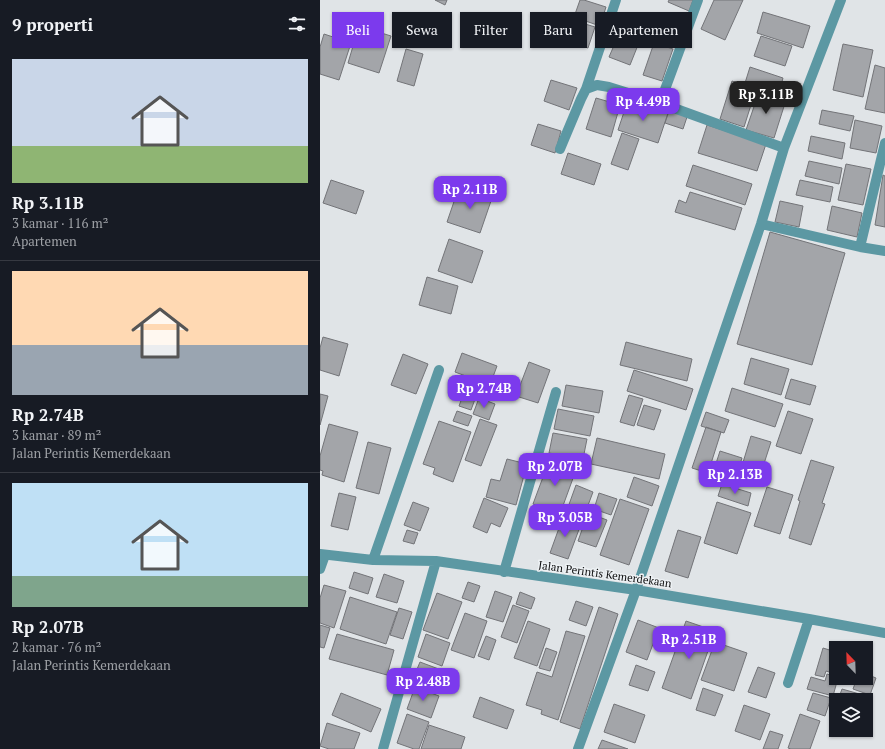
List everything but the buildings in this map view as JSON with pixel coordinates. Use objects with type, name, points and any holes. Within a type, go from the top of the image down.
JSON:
[{"type":"street","points":[[560,149],[586,89],[616,0]]},
{"type":"street","points":[[660,102],[698,0]]},
{"type":"street","points":[[578,749],[636,590],[761,224],[784,148],[841,0]]},
{"type":"street","points":[[586,89],[596,85],[610,87],[660,102],[784,148]]},
{"type":"street","points":[[860,246],[885,143]]},
{"type":"street","points":[[761,224],[860,246],[885,250]]},
{"type":"street","points":[[373,560],[439,370]]},
{"type":"street","points":[[504,572],[556,392]]},
{"type":"street","points":[[320,569],[323,555]]},
{"type":"street","name":"Jalan Perintis Kemerdekaan","points":[[323,555],[373,560],[436,561],[636,590],[809,619],[885,634]]},
{"type":"street","points":[[383,749],[436,561]]},
{"type":"street","points":[[788,683],[809,619]]}]
